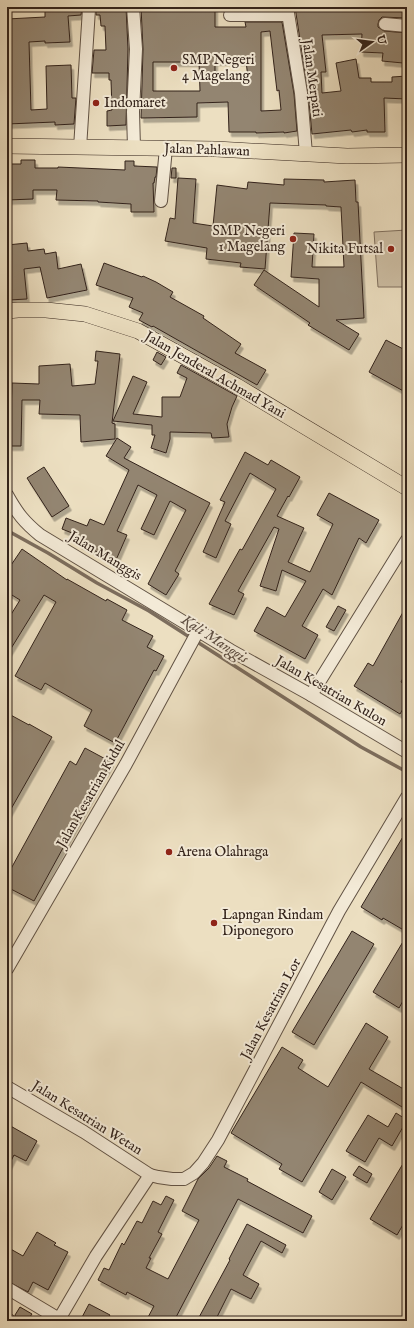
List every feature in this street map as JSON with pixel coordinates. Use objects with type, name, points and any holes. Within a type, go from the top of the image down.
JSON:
[{"type":"main road","name":"Jalan Pahlawan","points":[[7,146],[216,149],[346,156],[407,155]]},
{"type":"main road","name":"Jalan Jenderal Achmad Yani","points":[[7,311],[46,310],[85,314],[138,331],[237,386],[407,488]]},
{"type":"street","points":[[133,7],[136,49],[133,112],[134,148]]},
{"type":"street","points":[[80,148],[89,9]]},
{"type":"street","points":[[230,15],[287,11]]},
{"type":"street","name":"Jalan Merpati","points":[[287,11],[301,93],[306,154]]},
{"type":"street","points":[[385,24],[407,26]]},
{"type":"street","points":[[161,201],[166,148]]},
{"type":"street","name":"Jalan Manggis","points":[[7,495],[26,524],[40,535],[198,631]]},
{"type":"street","points":[[311,696],[407,540]]},
{"type":"street","name":"Jalan Kesatrian Kulon","points":[[198,631],[407,752]]},
{"type":"street","name":"Jalan Kesatrian Kidul","points":[[7,969],[126,764],[198,631]]},
{"type":"street","name":"Jalan Kesatrian Lor","points":[[150,1175],[172,1179],[184,1178],[194,1173],[203,1163],[218,1140],[339,912],[407,797]]},
{"type":"street","name":"Jalan Kesatrian Wetan","points":[[7,1087],[84,1132],[150,1175]]},
{"type":"street","points":[[7,1288],[59,1320],[96,1256],[150,1175]]},
{"type":"shaded area","name":"Nikita Futsal","points":[[407,230],[407,287],[378,287],[374,232]]},
{"type":"building","points":[[45,7],[82,7],[81,15],[68,16],[70,42],[29,42],[31,110],[47,109],[46,66],[71,65],[72,98],[76,98],[74,124],[55,125],[55,122],[7,124],[7,19],[45,17]]},
{"type":"building","points":[[96,7],[126,7],[128,49],[126,125],[107,126],[107,111],[112,110],[111,80],[109,80],[109,73],[92,73],[94,50],[106,50],[105,26],[101,26],[100,15],[96,15]]},
{"type":"building","points":[[141,7],[215,7],[215,27],[246,27],[245,22],[282,22],[294,94],[297,131],[284,133],[229,132],[228,102],[197,103],[197,117],[141,118],[143,49]],"holes":[[[270,31],[277,91],[279,90],[281,110],[261,111],[261,32]],[[215,61],[246,61],[248,78],[215,80]],[[153,62],[199,62],[200,91],[153,91]]]},
{"type":"building","points":[[295,7],[325,7],[325,9],[406,7],[405,18],[382,17],[378,24],[378,27],[384,31],[407,33],[407,51],[403,51],[403,63],[382,61],[383,53],[361,52],[362,34],[322,35],[326,72],[321,72],[322,93],[341,91],[336,63],[356,59],[359,78],[371,78],[371,82],[392,82],[392,77],[407,76],[407,99],[384,98],[385,132],[367,132],[367,130],[352,132],[351,130],[312,134],[308,92]]},
{"type":"building","points":[[21,160],[35,160],[35,168],[58,167],[125,170],[125,161],[134,161],[134,166],[157,167],[156,177],[153,183],[154,212],[131,212],[131,204],[98,201],[56,200],[57,190],[33,190],[33,199],[7,200],[7,164],[21,164]]},
{"type":"building","points":[[172,168],[176,168],[176,178],[171,178]]},
{"type":"building","points":[[178,178],[196,179],[193,223],[213,226],[217,185],[247,189],[248,182],[284,185],[284,179],[324,180],[324,182],[355,180],[356,202],[358,202],[364,318],[336,320],[359,334],[349,350],[308,325],[310,323],[254,285],[264,270],[319,307],[319,279],[291,277],[294,233],[314,234],[312,267],[344,267],[341,207],[270,203],[265,269],[240,267],[241,263],[206,259],[207,248],[165,241],[170,218],[175,219]]},
{"type":"building","points":[[27,243],[28,251],[44,249],[45,254],[56,252],[58,269],[81,264],[87,290],[47,298],[40,267],[24,269],[27,299],[9,300],[7,245]]},
{"type":"building","points":[[104,263],[142,277],[143,276],[173,292],[170,297],[204,316],[203,318],[241,344],[235,353],[266,370],[257,385],[153,326],[152,327],[139,320],[143,313],[129,307],[133,298],[96,285]]},
{"type":"building","points":[[386,340],[407,351],[407,393],[369,372]]},
{"type":"building","points":[[96,351],[120,354],[112,423],[115,424],[115,439],[81,442],[80,415],[39,414],[40,400],[22,400],[21,446],[10,446],[12,383],[39,384],[39,366],[70,364],[72,386],[95,384],[98,361],[95,361]]},
{"type":"building","points":[[157,352],[166,357],[161,365],[153,360]]},
{"type":"building","points":[[181,365],[237,396],[227,424],[229,437],[212,438],[211,433],[170,432],[170,439],[166,453],[151,448],[155,435],[152,435],[152,425],[113,421],[133,376],[147,382],[133,414],[162,417],[162,397],[180,397],[187,378],[177,373]]},
{"type":"building","points":[[117,438],[131,447],[124,458],[210,503],[175,571],[179,574],[166,595],[148,584],[186,510],[170,501],[154,535],[141,529],[157,495],[138,485],[117,531],[127,535],[116,560],[79,544],[82,537],[62,529],[66,518],[87,526],[90,519],[104,525],[129,470],[106,456]]},
{"type":"building","points":[[245,452],[268,465],[271,460],[300,477],[277,516],[304,528],[288,562],[310,572],[333,524],[317,515],[329,493],[379,520],[366,543],[359,538],[332,595],[323,589],[302,626],[318,635],[305,659],[254,631],[267,607],[285,617],[306,581],[282,570],[276,591],[260,586],[279,529],[274,527],[238,591],[244,594],[234,615],[209,604],[240,549],[242,550],[276,489],[250,473],[225,521],[231,524],[216,558],[203,552],[225,502],[220,500]]},
{"type":"building","points":[[44,467],[69,506],[52,517],[27,478]]},
{"type":"building","points":[[22,549],[67,580],[106,601],[107,599],[127,610],[122,620],[153,636],[147,647],[164,656],[156,671],[154,670],[115,743],[84,726],[92,710],[45,683],[41,690],[15,676],[56,602],[44,595],[7,655],[7,621],[20,600],[7,592],[7,571]]},
{"type":"building","points":[[407,605],[407,671],[401,682],[407,686],[407,702],[400,714],[354,686],[368,663],[373,666]]},
{"type":"building","points":[[338,606],[346,610],[334,631],[326,627]]},
{"type":"building","points":[[7,713],[52,737],[7,816]]},
{"type":"building","points":[[85,748],[111,762],[34,901],[7,887],[7,876],[70,761],[76,765]]},
{"type":"building","points":[[407,830],[407,932],[383,918],[382,920],[361,907]]},
{"type":"building","points":[[352,931],[374,944],[314,1045],[292,1032]]},
{"type":"building","points":[[407,935],[407,994],[399,1008],[373,992]]},
{"type":"building","points":[[366,1023],[388,1037],[369,1069],[407,1091],[407,1110],[361,1082],[302,1182],[279,1169],[282,1164],[231,1133],[282,1047],[303,1060],[298,1068],[328,1087]]},
{"type":"building","points":[[396,1113],[407,1120],[392,1146],[379,1138],[365,1162],[346,1151],[368,1115],[388,1127]]},
{"type":"building","points":[[7,1124],[37,1141],[26,1161],[14,1155],[7,1169]]},
{"type":"building","points":[[217,1156],[227,1161],[224,1167],[312,1216],[303,1233],[238,1199],[174,1321],[146,1321],[154,1306],[127,1292],[126,1295],[98,1280],[104,1268],[109,1270],[122,1243],[124,1245],[137,1221],[142,1223],[153,1201],[161,1205],[166,1196],[174,1200],[158,1232],[162,1234],[149,1258],[151,1258],[146,1268],[168,1279],[199,1220],[182,1211],[198,1179],[209,1168]]},
{"type":"building","points":[[407,1157],[407,1218],[397,1235],[370,1219]]},
{"type":"building","points":[[359,1166],[372,1174],[367,1183],[353,1175]]},
{"type":"building","points":[[332,1169],[346,1177],[332,1200],[319,1192]]},
{"type":"building","points":[[247,1224],[286,1245],[282,1253],[261,1241],[243,1275],[259,1284],[251,1299],[231,1289],[215,1321],[197,1321],[230,1260],[229,1259]]},
{"type":"building","points":[[37,1232],[56,1243],[54,1245],[68,1252],[48,1290],[33,1282],[28,1292],[7,1281],[7,1247],[23,1256]]},
{"type":"building","points":[[89,1304],[110,1315],[106,1321],[80,1321]]},
{"type":"building","points":[[20,1307],[32,1314],[27,1321],[17,1321],[15,1315]]},
{"type":"waterway","name":"Kali Manggis","points":[[7,530],[97,583],[149,611],[361,747],[407,772]]},
{"type":"place","name":"SMP Negeri 4 Magelang","points":[[174,68]]},
{"type":"place","name":"Indomaret","points":[[96,103]]},
{"type":"place","name":"SMP Negeri 1 Magelang","points":[[293,239]]},
{"type":"place","name":"Nikita Futsal","points":[[391,249]]},
{"type":"place","name":"Arena Olahraga","points":[[169,852]]},
{"type":"place","name":"Lapngan Rindam Diponegoro","points":[[214,923]]}]
